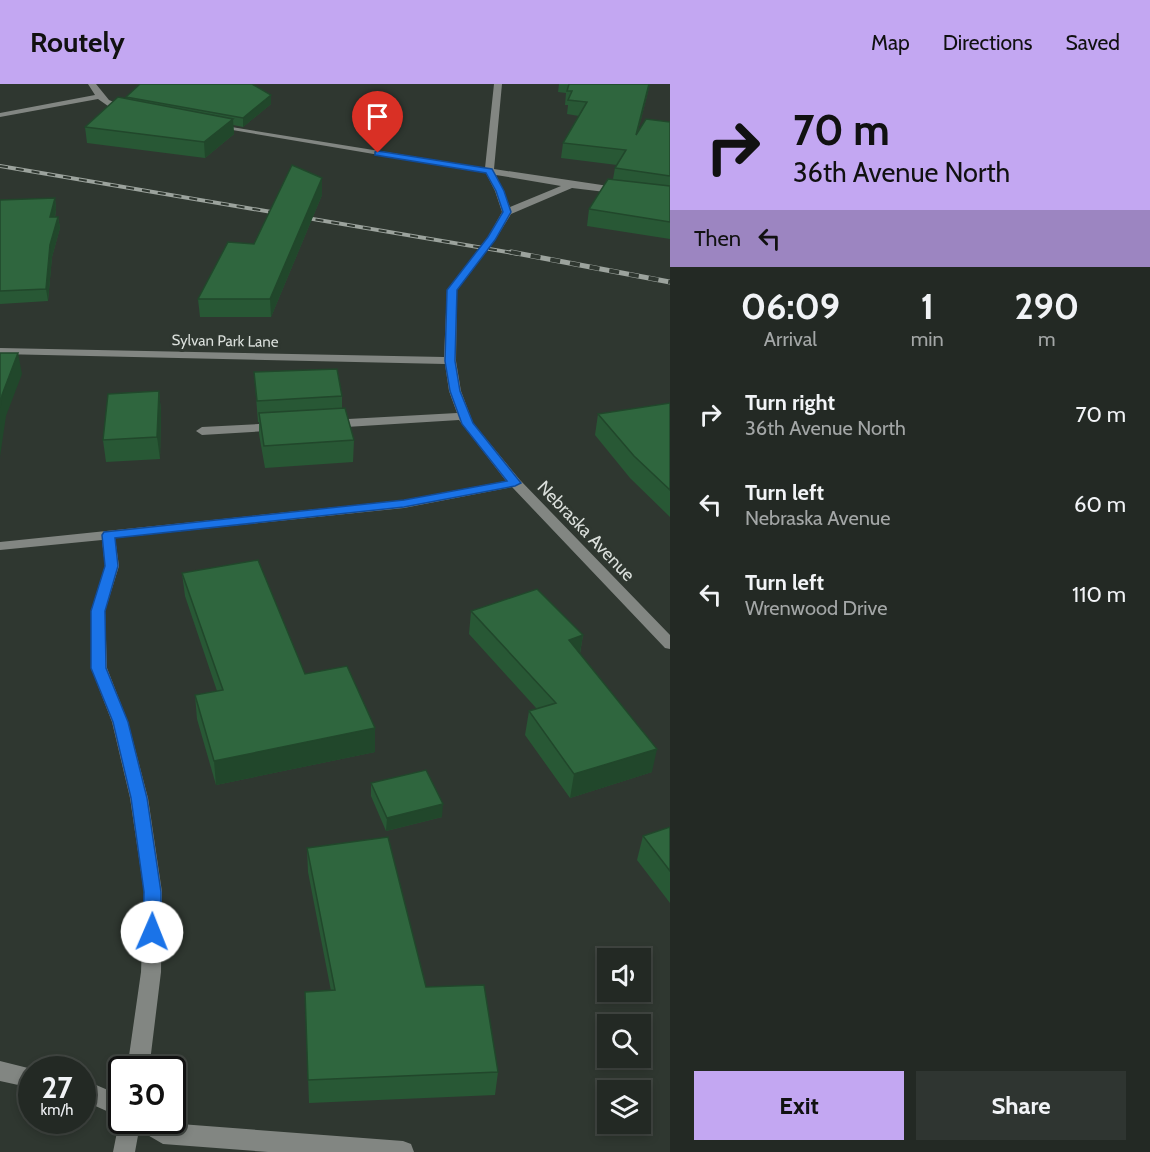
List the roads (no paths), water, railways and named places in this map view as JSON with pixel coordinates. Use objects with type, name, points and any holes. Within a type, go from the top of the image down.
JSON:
[{"type":"street","points":[[92,84],[97,97],[112,106],[134,111]]},
{"type":"street","points":[[498,84],[489,171],[500,191],[507,212],[572,184]]},
{"type":"street","points":[[0,115],[97,97]]},
{"type":"street","points":[[202,125],[627,191]]},
{"type":"street","name":"Nebraska Avenue","points":[[507,212],[492,238],[452,290],[450,361],[455,391],[467,424],[515,483],[670,644]]},
{"type":"street","name":"Sylvan Park Lane","points":[[0,351],[450,361]]},
{"type":"street","points":[[321,424],[464,416]]},
{"type":"street","points":[[202,431],[297,426]]},
{"type":"street","points":[[0,546],[404,504],[515,483]]},
{"type":"street","points":[[108,535],[112,566],[98,611],[99,668],[120,722],[136,788],[153,892],[151,972],[140,1056]]},
{"type":"street","points":[[0,1071],[18,1075]]},
{"type":"street","points":[[124,1152],[127,1134]]},
{"type":"street","points":[[186,1134],[403,1152]]},
{"type":"railway","points":[[0,166],[519,254]]},
{"type":"railway","points":[[511,252],[670,282]]}]
